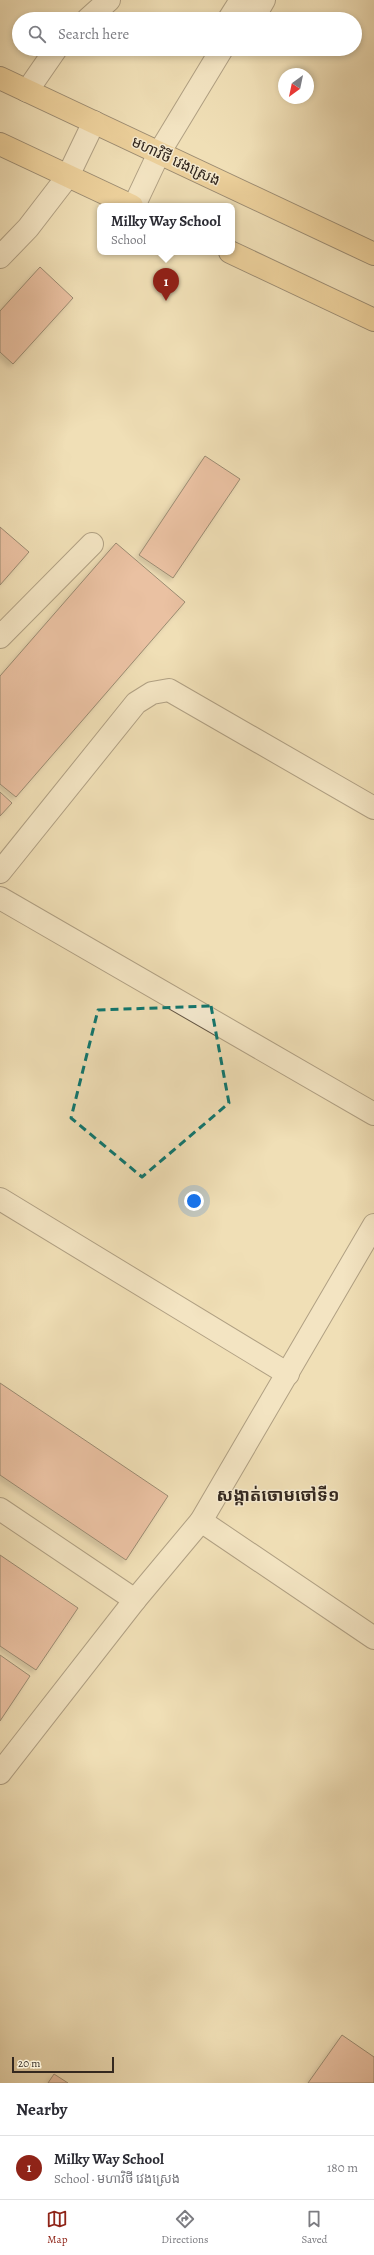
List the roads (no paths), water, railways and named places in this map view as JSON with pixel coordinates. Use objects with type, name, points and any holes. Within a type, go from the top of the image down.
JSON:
[{"type":"main road","name":"មហាវិថី វេងស្រេង","points":[[0,78],[374,254]]},
{"type":"main road","points":[[0,144],[126,203]]},
{"type":"main road","points":[[235,254],[374,320]]},
{"type":"street","points":[[96,12],[109,0]]},
{"type":"street","points":[[233,12],[241,0]]},
{"type":"street","points":[[257,12],[264,0]]},
{"type":"street","points":[[27,91],[51,56]]},
{"type":"street","points":[[134,203],[159,153],[218,56]]},
{"type":"street","points":[[0,257],[28,228],[68,176],[94,122]]},
{"type":"street","points":[[4,623],[92,544]]},
{"type":"street","points":[[0,872],[136,703],[152,693],[169,690],[374,808]]},
{"type":"street","points":[[0,898],[374,1114]]},
{"type":"street","points":[[0,1199],[288,1374]]},
{"type":"street","points":[[0,1773],[135,1600],[201,1521],[374,1226]]},
{"type":"street","points":[[0,1509],[135,1600]]},
{"type":"street","points":[[201,1521],[374,1638]]},
{"type":"place","name":"Milky Way School","points":[[166,301]]},
{"type":"district","name":"សង្កាត់ចោមចៅទី១","points":[[278,1495]]}]
